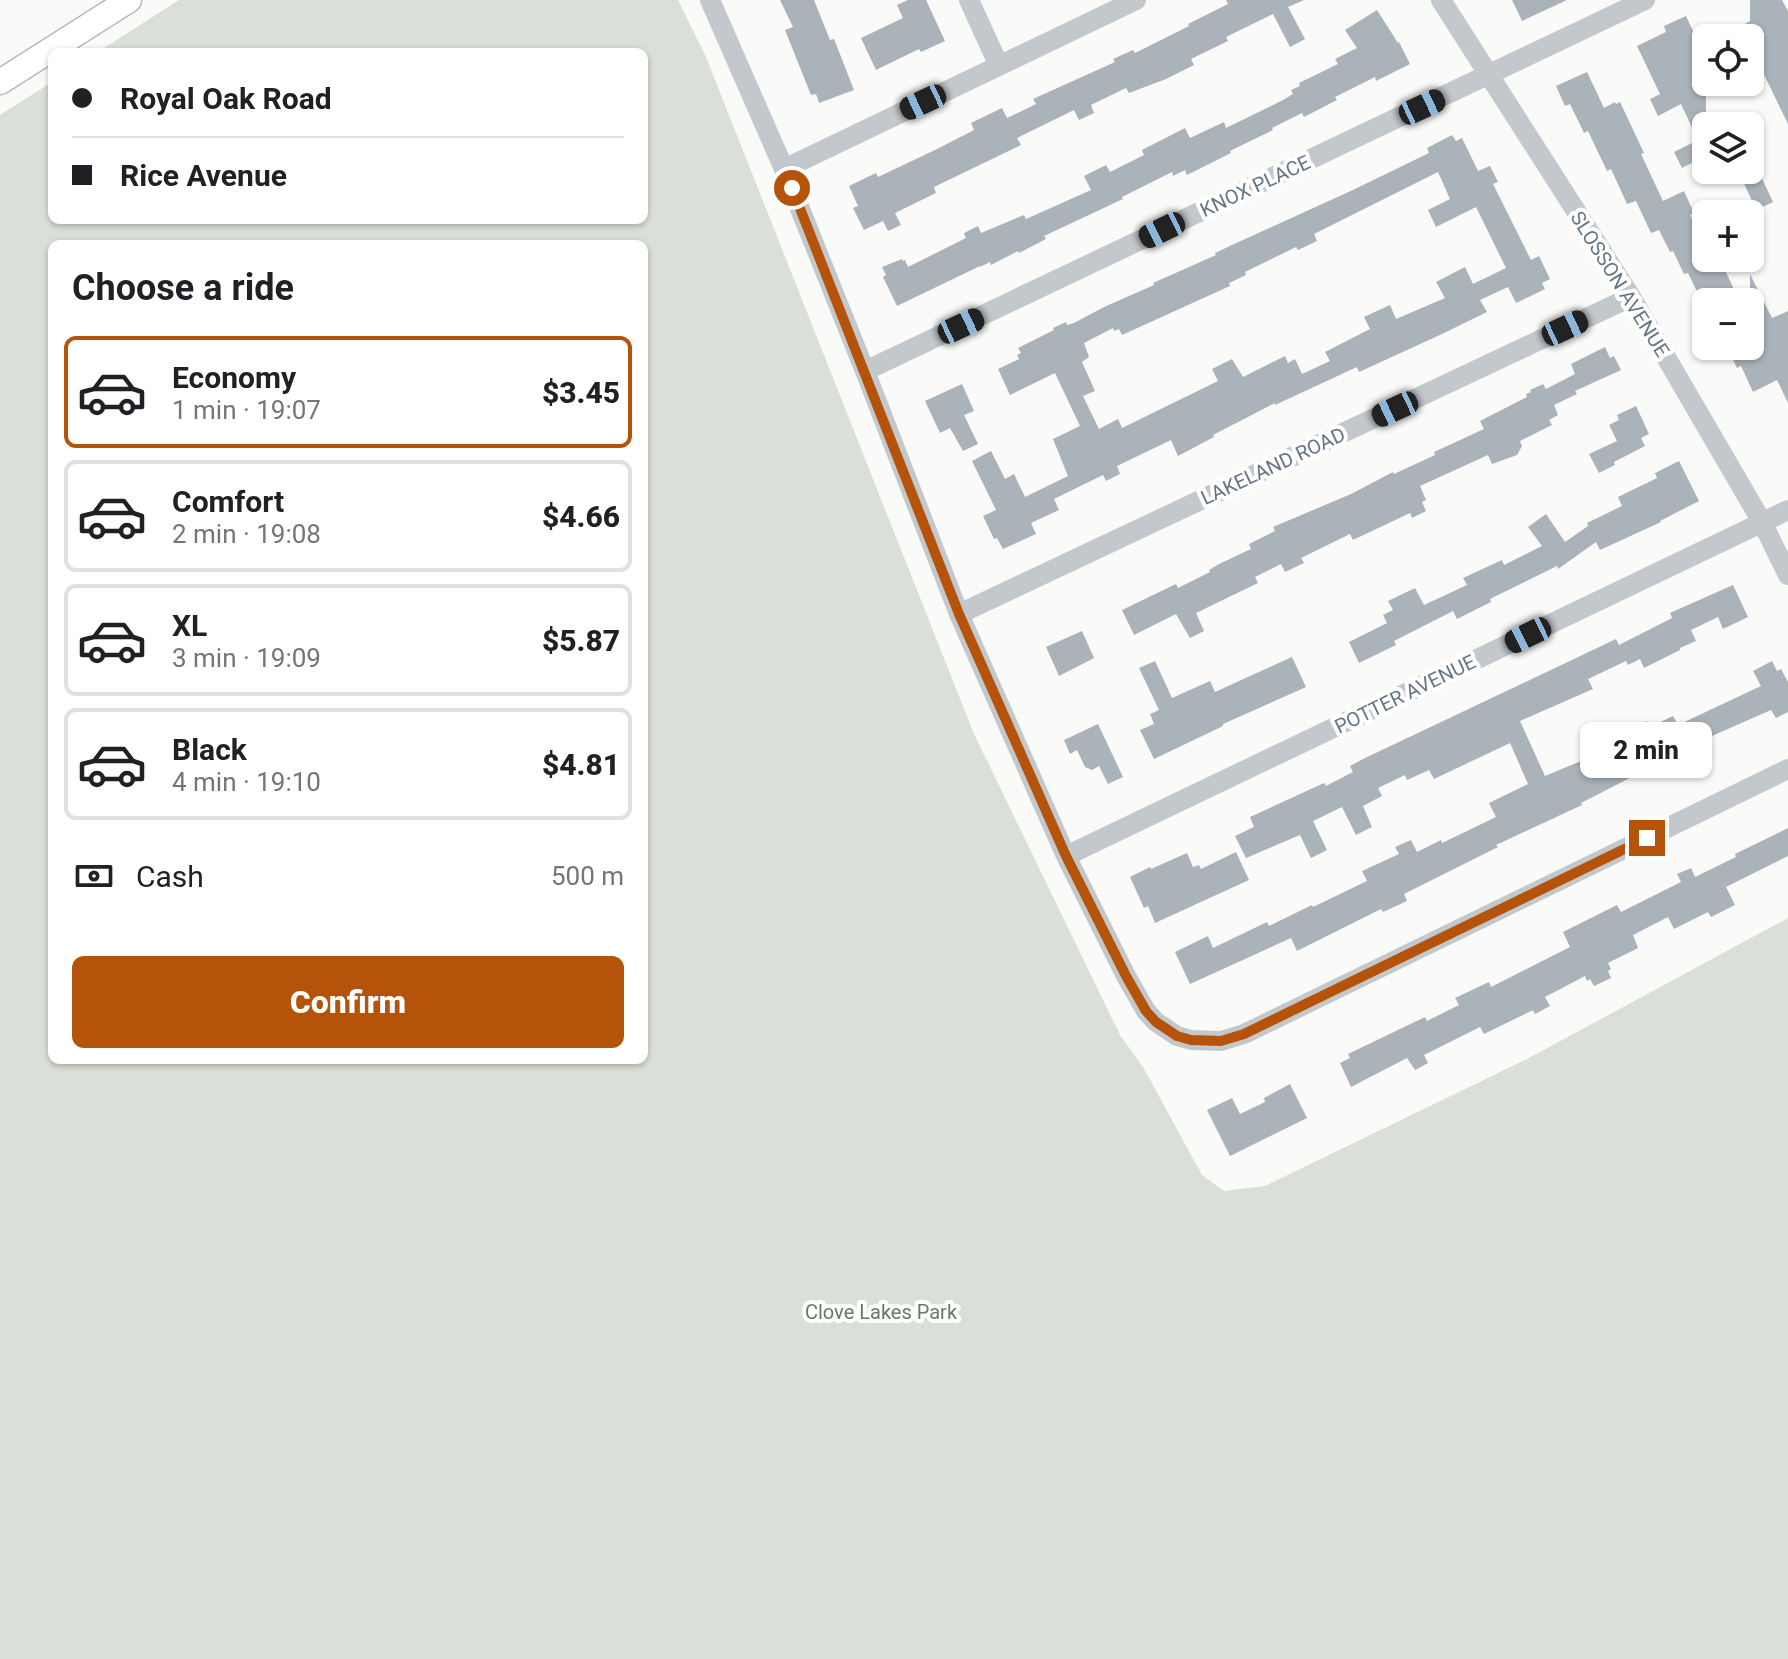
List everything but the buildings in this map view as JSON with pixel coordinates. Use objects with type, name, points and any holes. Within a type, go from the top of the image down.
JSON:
[{"type":"main road","points":[[51,48],[129,0]]},
{"type":"main road","points":[[1,79],[48,50]]},
{"type":"street","points":[[710,0],[784,169],[959,614],[1066,856],[1146,1011],[1168,1031],[1177,1036],[1205,1041],[1221,1041],[1244,1034],[1788,769]]},
{"type":"street","points":[[969,0],[999,66]]},
{"type":"street","points":[[784,169],[1136,0]]},
{"type":"street","name":"SLOSSON AVENUE","points":[[1441,0],[1631,297],[1762,522],[1788,575]]},
{"type":"street","name":"KNOX PLACE","points":[[865,371],[1645,0]]},
{"type":"street","name":"LAKELAND ROAD","points":[[959,614],[1631,297]]},
{"type":"street","name":"POTTER AVENUE","points":[[1066,856],[1788,510]]},
{"type":"green space","name":"Clove Lakes Park","points":[[179,0],[678,0],[706,57],[974,734],[1120,1035],[1143,1067],[1202,1175],[1224,1191],[1265,1186],[1527,1059],[1788,918],[1788,1659],[0,1659],[0,115],[48,85],[48,224],[648,224],[648,48],[104,48]]},
{"type":"route","points":[[792,188],[959,614],[1066,856],[1126,976],[1156,1022],[1177,1036],[1191,1040],[1221,1041],[1244,1034],[1647,838]]}]
